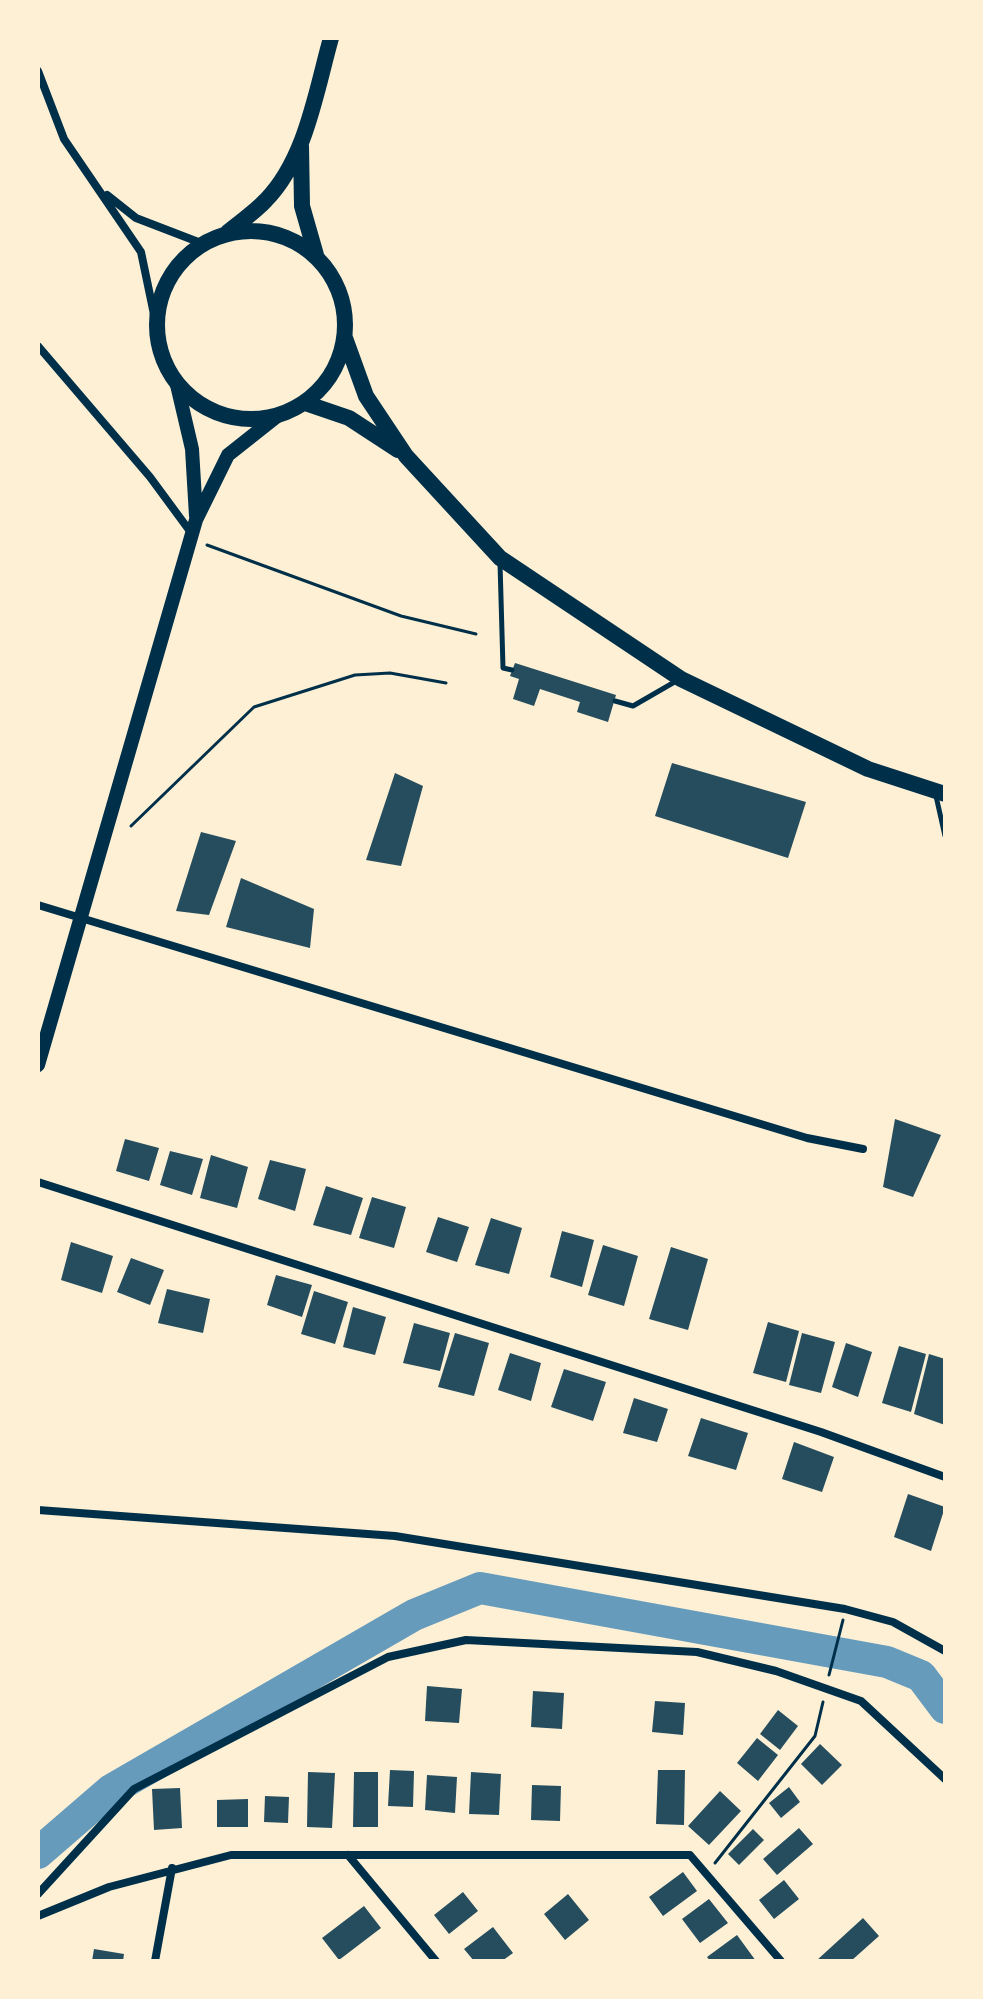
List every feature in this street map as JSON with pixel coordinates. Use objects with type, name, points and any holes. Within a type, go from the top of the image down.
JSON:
[{"type":"highway","points":[[331,38],[301,141],[280,183],[266,200],[228,232],[201,243],[172,274],[161,293],[156,324],[161,356],[177,385],[197,403],[222,415],[248,420],[276,417],[305,403],[332,375],[345,338]]},
{"type":"highway","points":[[301,141],[302,206],[316,255]]},
{"type":"highway","points":[[228,232],[259,230],[290,238],[316,255],[335,279],[344,308],[345,338],[366,396],[406,456],[500,558],[681,679],[868,769],[940,793]]},
{"type":"highway","points":[[305,403],[349,418],[406,456]]},
{"type":"main road","points":[[177,385],[192,449],[194,528]]},
{"type":"main road","points":[[38,1065],[194,528],[228,455],[276,417]]},
{"type":"street","points":[[38,71],[64,139],[141,252],[156,324]]},
{"type":"street","points":[[97,187],[136,218],[201,243]]},
{"type":"street","points":[[38,346],[194,528]]},
{"type":"street","points":[[38,905],[80,921],[807,1138],[863,1149]]},
{"type":"street","points":[[38,1182],[821,1432],[945,1477]]},
{"type":"street","points":[[38,1510],[395,1536],[845,1609],[893,1622],[945,1651]]},
{"type":"street","points":[[38,1894],[134,1789],[388,1657],[466,1640],[697,1652],[776,1671],[861,1701],[945,1779]]},
{"type":"street","points":[[38,1916],[109,1887],[231,1855],[690,1855],[781,1961]]},
{"type":"street","points":[[348,1855],[436,1961]]},
{"type":"street","points":[[155,1961],[172,1868]]},
{"type":"lane","points":[[500,558],[503,668],[512,670]]},
{"type":"lane","points":[[615,701],[633,706],[681,679]]},
{"type":"lane","points":[[940,793],[945,836]]},
{"type":"path","points":[[194,528],[210,547],[401,616],[476,634]]},
{"type":"path","points":[[131,826],[254,707],[355,675],[390,673],[446,683]]},
{"type":"path","points":[[707,1875],[815,1736],[845,1609]]},
{"type":"building","points":[[515,663],[616,695],[608,722],[577,712],[580,702],[540,689],[534,706],[513,699],[519,679],[510,676]]},
{"type":"building","points":[[672,763],[806,802],[788,858],[655,816]]},
{"type":"building","points":[[395,773],[423,786],[401,866],[366,860]]},
{"type":"building","points":[[201,832],[236,841],[209,915],[176,911]]},
{"type":"building","points":[[241,878],[314,909],[310,948],[226,927]]},
{"type":"building","points":[[895,1119],[941,1135],[913,1197],[883,1187]]},
{"type":"building","points":[[125,1139],[159,1148],[149,1181],[116,1171]]},
{"type":"building","points":[[170,1151],[203,1159],[192,1195],[160,1185]]},
{"type":"building","points":[[211,1155],[248,1167],[237,1208],[200,1198]]},
{"type":"building","points":[[270,1160],[306,1169],[295,1211],[258,1199]]},
{"type":"building","points":[[326,1186],[363,1198],[351,1235],[313,1225]]},
{"type":"building","points":[[372,1197],[406,1207],[394,1248],[359,1238]]},
{"type":"building","points":[[438,1217],[469,1227],[457,1262],[426,1252]]},
{"type":"building","points":[[491,1218],[522,1228],[509,1274],[475,1265]]},
{"type":"building","points":[[562,1231],[594,1240],[582,1287],[550,1277]]},
{"type":"building","points":[[71,1242],[113,1256],[102,1293],[61,1280]]},
{"type":"building","points":[[603,1245],[638,1256],[624,1306],[588,1295]]},
{"type":"building","points":[[671,1247],[708,1259],[688,1330],[649,1319]]},
{"type":"building","points":[[131,1258],[164,1270],[150,1305],[117,1292]]},
{"type":"building","points":[[276,1275],[312,1285],[302,1317],[267,1305]]},
{"type":"building","points":[[167,1289],[210,1299],[203,1333],[158,1323]]},
{"type":"building","points":[[314,1291],[348,1302],[335,1344],[301,1334]]},
{"type":"building","points":[[353,1307],[386,1317],[375,1355],[343,1347]]},
{"type":"building","points":[[768,1322],[799,1331],[786,1382],[753,1373]]},
{"type":"building","points":[[414,1323],[450,1333],[440,1371],[403,1363]]},
{"type":"building","points":[[455,1333],[489,1343],[474,1396],[438,1387]]},
{"type":"building","points":[[802,1333],[835,1342],[821,1393],[789,1385]]},
{"type":"building","points":[[846,1343],[872,1352],[858,1397],[832,1387]]},
{"type":"building","points":[[899,1346],[926,1354],[911,1412],[882,1403]]},
{"type":"building","points":[[510,1353],[541,1363],[531,1401],[498,1390]]},
{"type":"building","points":[[929,1354],[945,1359],[945,1425],[914,1414]]},
{"type":"building","points":[[564,1369],[606,1382],[593,1421],[551,1407]]},
{"type":"building","points":[[634,1398],[668,1409],[657,1442],[623,1433]]},
{"type":"building","points":[[701,1418],[748,1433],[736,1470],[688,1456]]},
{"type":"building","points":[[794,1442],[834,1457],[822,1492],[782,1479]]},
{"type":"building","points":[[908,1494],[945,1507],[931,1551],[894,1537]]},
{"type":"building","points":[[427,1686],[462,1689],[459,1723],[425,1721]]},
{"type":"building","points":[[533,1691],[564,1693],[562,1729],[531,1727]]},
{"type":"building","points":[[655,1701],[685,1703],[683,1735],[652,1732]]},
{"type":"building","points":[[778,1710],[798,1726],[780,1750],[760,1734]]},
{"type":"building","points":[[757,1738],[778,1755],[758,1781],[737,1763]]},
{"type":"building","points":[[820,1744],[842,1765],[822,1785],[801,1764]]},
{"type":"building","points":[[390,1770],[414,1771],[413,1807],[388,1806]]},
{"type":"building","points":[[658,1770],[685,1770],[684,1825],[656,1824]]},
{"type":"building","points":[[308,1772],[335,1773],[332,1828],[307,1827]]},
{"type":"building","points":[[354,1772],[378,1772],[378,1827],[353,1827]]},
{"type":"building","points":[[471,1772],[501,1774],[499,1815],[469,1814]]},
{"type":"building","points":[[427,1775],[457,1777],[455,1813],[425,1810]]},
{"type":"building","points":[[532,1785],[561,1786],[560,1821],[531,1820]]},
{"type":"building","points":[[789,1787],[800,1802],[781,1818],[769,1803]]},
{"type":"building","points":[[180,1788],[182,1828],[154,1830],[152,1789]]},
{"type":"building","points":[[720,1791],[741,1811],[709,1845],[688,1826]]},
{"type":"building","points":[[265,1796],[289,1797],[288,1823],[264,1822]]},
{"type":"building","points":[[248,1799],[248,1827],[217,1827],[217,1800]]},
{"type":"building","points":[[799,1828],[813,1844],[777,1875],[763,1859]]},
{"type":"building","points":[[753,1829],[764,1840],[739,1865],[728,1854]]},
{"type":"building","points":[[683,1872],[697,1891],[663,1916],[649,1897]]},
{"type":"building","points":[[784,1880],[799,1899],[774,1919],[759,1900]]},
{"type":"building","points":[[463,1892],[478,1911],[449,1934],[434,1915]]},
{"type":"building","points":[[568,1894],[589,1920],[565,1940],[544,1914]]},
{"type":"building","points":[[709,1899],[728,1923],[700,1943],[682,1919]]},
{"type":"building","points":[[364,1906],[381,1928],[339,1960],[322,1938]]},
{"type":"building","points":[[863,1918],[879,1936],[851,1961],[816,1961]]},
{"type":"building","points":[[493,1927],[513,1953],[502,1961],[474,1961],[464,1949]]},
{"type":"building","points":[[737,1935],[756,1961],[710,1961],[707,1957]]},
{"type":"building","points":[[94,1949],[124,1954],[123,1961],[92,1961]]},
{"type":"waterway","points":[[38,1853],[111,1790],[414,1615],[480,1588],[887,1662],[921,1676],[945,1708]]}]
